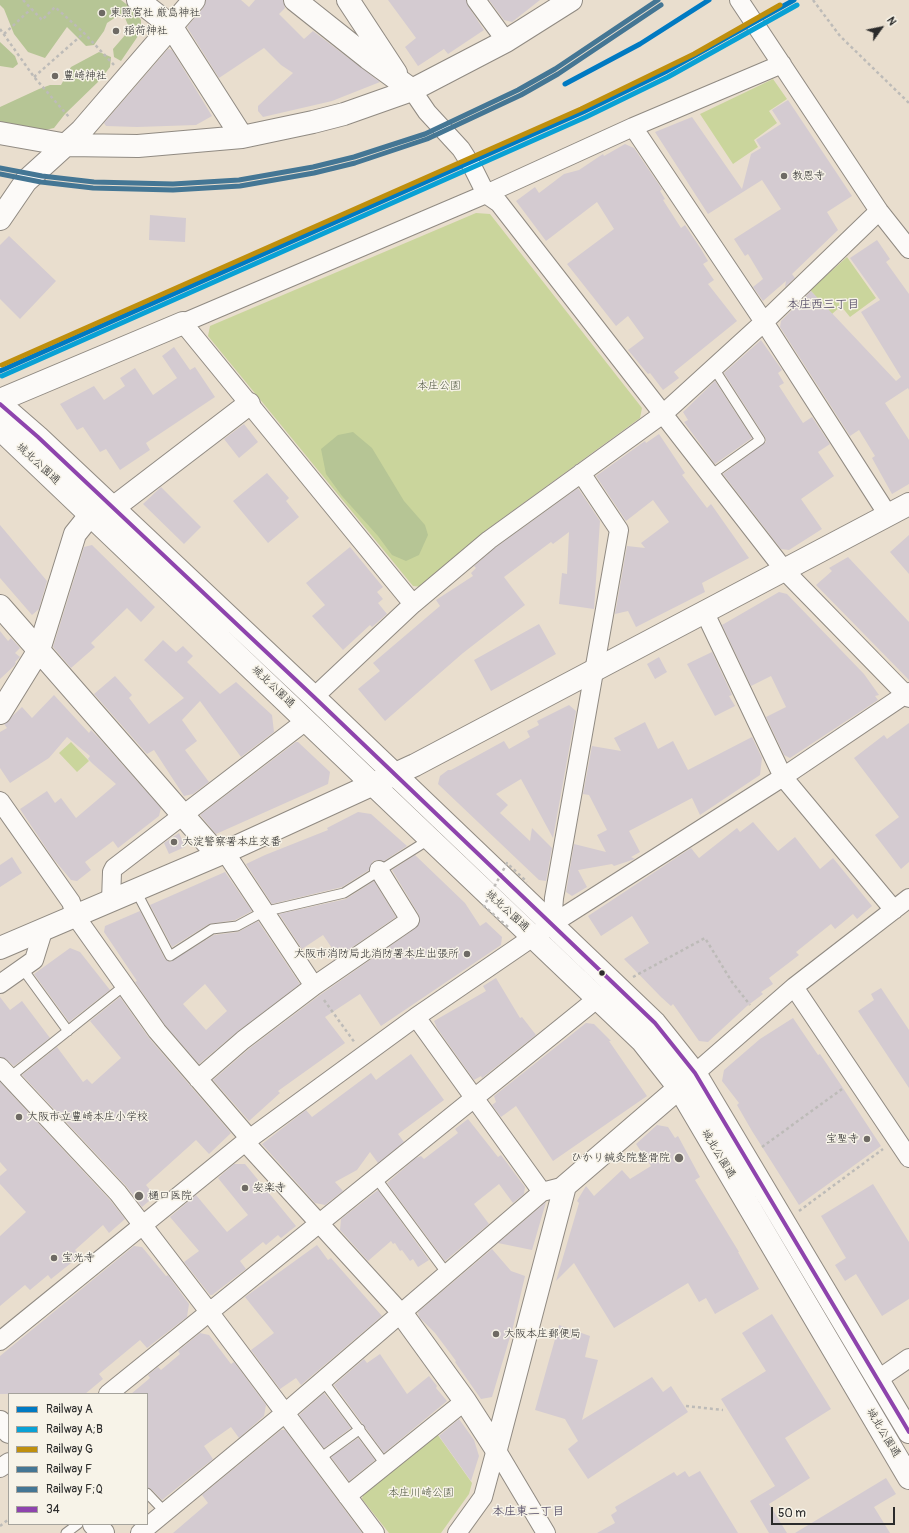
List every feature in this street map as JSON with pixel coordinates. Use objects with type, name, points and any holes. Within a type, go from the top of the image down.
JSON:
[{"type":"street","points":[[138,0],[171,26],[242,137]]},
{"type":"street","points":[[0,219],[26,181],[74,138],[194,0]]},
{"type":"street","points":[[295,0],[368,58],[412,90]]},
{"type":"street","points":[[0,1341],[248,1140],[416,1016],[535,937],[552,924],[783,777],[908,695],[785,571],[499,203],[486,194],[473,168],[461,149],[427,112],[412,90],[397,73],[348,0]]},
{"type":"street","points":[[476,0],[506,41]]},
{"type":"street","points":[[0,133],[74,138],[138,146],[242,137],[329,118],[412,90],[506,41],[571,0]]},
{"type":"street","points":[[739,0],[879,211],[909,249]]},
{"type":"street","points":[[0,400],[486,194],[633,127],[782,64]]},
{"type":"street","points":[[633,127],[764,322],[888,515]]},
{"type":"street","points":[[314,697],[413,604],[489,540],[663,414],[764,322],[879,211]]},
{"type":"street","points":[[183,323],[413,604]]},
{"type":"street","name":"城北公園通","points":[[0,404],[38,437],[314,697],[655,1023],[695,1073],[909,1432]]},
{"type":"street","points":[[113,508],[249,404]]},
{"type":"street","name":"城北公園通","points":[[0,429],[535,937],[642,1041],[679,1088],[909,1478]]},
{"type":"street","points":[[552,924],[554,898],[593,670],[619,530],[580,473]]},
{"type":"street","points":[[0,948],[76,917],[416,765],[909,504]]},
{"type":"street","points":[[0,713],[39,650],[75,534],[91,514]]},
{"type":"street","points":[[0,606],[183,814],[221,853],[314,986]]},
{"type":"street","points":[[705,613],[783,777],[894,910]]},
{"type":"street","points":[[111,901],[112,872],[114,868],[183,814],[296,730],[307,720]]},
{"type":"street","points":[[0,801],[71,902],[76,917],[157,1031],[320,1224],[402,1314],[465,1402],[496,1449],[546,1533]]},
{"type":"street","points":[[198,1079],[243,1040],[314,986],[410,920],[378,870]]},
{"type":"street","points":[[140,1533],[402,1314],[542,1192],[565,1186],[794,987],[909,898]]},
{"type":"street","points":[[0,984],[34,960],[43,931]]},
{"type":"street","points":[[794,987],[909,1158]]},
{"type":"street","points":[[109,1393],[598,998]]},
{"type":"street","points":[[416,1016],[542,1192]]},
{"type":"street","points":[[5,1072],[118,1193],[375,1533]]},
{"type":"street","points":[[457,1533],[483,1497],[565,1186]]},
{"type":"street","points":[[877,1380],[909,1358]]},
{"type":"street","points":[[347,1496],[385,1464],[465,1402]]},
{"type":"street","points":[[0,1422],[8,1431]]},
{"type":"street","points":[[95,1525],[103,1533]]},
{"type":"lane","points":[[711,475],[760,440],[713,367]]},
{"type":"lane","points":[[136,890],[170,956],[212,929],[237,926],[263,912],[344,893],[378,870],[431,839]]},
{"type":"lane","points":[[22,968],[68,1031]]},
{"type":"lane","points":[[5,1072],[68,1031],[124,986]]},
{"type":"lane","points":[[376,1178],[448,1274]]},
{"type":"lane","points":[[323,1381],[360,1428],[385,1464]]},
{"type":"lane","points":[[319,1458],[360,1428]]},
{"type":"lane","points":[[148,1494],[164,1512]]},
{"type":"lane","points":[[66,1533],[77,1525]]},
{"type":"path","points":[[23,0],[42,20],[55,7],[84,33],[127,78]]},
{"type":"path","points":[[814,0],[840,36],[909,103]]},
{"type":"path","points":[[4,34],[31,9]]},
{"type":"path","points":[[0,29],[74,138]]},
{"type":"path","points":[[34,77],[84,33]]},
{"type":"path","points":[[508,927],[484,906],[506,863],[527,882]]},
{"type":"path","points":[[626,973],[632,978],[705,938],[732,982],[759,1017]]},
{"type":"path","points":[[314,986],[364,1055]]},
{"type":"path","points":[[756,1151],[848,1085]]},
{"type":"path","points":[[795,1214],[887,1146]]},
{"type":"path","points":[[686,1406],[723,1410]]},
{"type":"green space","points":[[0,0],[121,0],[134,10],[141,20],[141,26],[138,36],[121,61],[114,57],[113,49],[126,34],[128,25],[125,18],[119,15],[107,23],[104,31],[94,45],[86,46],[67,27],[45,58],[28,52],[14,34],[4,9],[0,5]]},
{"type":"green space","points":[[0,42],[15,56],[18,64],[13,68],[0,66]]},
{"type":"green space","points":[[99,52],[111,57],[110,67],[100,80],[65,114],[54,128],[45,130],[10,126],[0,121],[0,107],[50,85],[61,85],[71,67]]},
{"type":"green space","points":[[773,79],[787,99],[769,111],[777,123],[754,140],[758,147],[733,164],[700,114]]},
{"type":"green space","name":"本庄公園","points":[[476,213],[490,214],[642,408],[640,418],[485,531],[422,587],[413,586],[208,336],[210,326]]},
{"type":"green space","points":[[847,257],[876,298],[850,317],[841,306],[832,314],[810,290]]},
{"type":"green space","points":[[353,432],[372,448],[404,501],[425,525],[428,535],[419,555],[406,561],[392,555],[378,536],[342,496],[326,474],[321,449],[338,435]]},
{"type":"green space","points":[[71,742],[89,761],[77,772],[59,753]]},
{"type":"green space","name":"本庄川崎公園","points":[[435,1431],[472,1483],[469,1494],[441,1533],[389,1533],[362,1499],[364,1489]]},
{"type":"building","points":[[206,0],[241,0],[249,7],[255,0],[283,0],[285,8],[279,14],[304,39],[313,31],[380,82],[332,101],[263,117],[258,111],[258,106],[293,73],[281,65],[264,48],[219,78],[187,27],[203,8]]},
{"type":"building","points":[[388,0],[466,0],[468,6],[484,30],[448,54],[444,49],[418,66],[405,47],[416,38]]},
{"type":"building","points":[[489,0],[540,0],[512,22],[504,20]]},
{"type":"building","points":[[168,49],[172,50],[212,116],[196,125],[137,127],[106,126],[104,123]]},
{"type":"building","points":[[788,100],[852,196],[827,212],[838,230],[792,274],[795,278],[785,287],[786,281],[763,301],[753,287],[763,279],[748,254],[745,256],[734,239],[781,209],[762,180],[708,214],[655,132],[692,117],[742,189],[751,154],[761,148],[756,140],[781,124],[772,110]]},
{"type":"building","points":[[625,144],[634,148],[662,189],[660,191],[665,199],[663,200],[681,228],[685,225],[701,249],[708,261],[703,264],[714,280],[708,284],[737,321],[674,372],[679,378],[663,390],[650,373],[648,374],[628,350],[644,338],[628,316],[616,326],[567,264],[614,229],[597,202],[546,241],[516,201],[535,187],[539,193],[564,174],[579,170],[603,154],[604,156]]},
{"type":"building","points":[[150,215],[186,218],[185,242],[149,240]]},
{"type":"building","points":[[9,236],[56,281],[20,319],[0,299],[0,245]]},
{"type":"building","points":[[877,240],[890,259],[886,262],[909,294],[909,390],[908,388],[885,403],[909,440],[909,484],[892,494],[872,458],[875,456],[859,430],[850,436],[780,327],[781,321],[811,291],[896,381],[901,377],[861,312],[880,300],[850,258]]},
{"type":"building","points":[[761,340],[782,370],[778,373],[784,383],[779,386],[803,423],[812,417],[830,444],[818,452],[834,476],[801,499],[822,529],[789,550],[781,549],[723,474],[766,442],[765,437],[724,373]]},
{"type":"building","points":[[174,347],[190,370],[195,367],[215,397],[146,443],[150,450],[120,470],[106,449],[100,452],[83,427],[77,430],[60,404],[94,386],[104,400],[125,386],[120,378],[135,368],[153,395],[177,378],[162,356]]},
{"type":"building","points":[[715,381],[752,438],[715,464],[684,422],[688,420],[683,412]]},
{"type":"building","points":[[244,424],[258,442],[239,458],[224,439]]},
{"type":"building","points":[[659,434],[685,473],[682,475],[707,508],[711,504],[749,558],[702,583],[705,592],[636,627],[628,611],[615,614],[627,546],[645,548],[641,543],[669,522],[653,500],[626,521],[596,476],[645,441],[646,443]]},
{"type":"building","points":[[267,473],[289,498],[286,501],[299,517],[268,543],[233,501]]},
{"type":"building","points":[[161,487],[201,527],[184,544],[143,504]]},
{"type":"building","points":[[578,488],[600,521],[594,609],[559,604],[562,573],[567,574],[569,532],[553,544],[551,542],[504,577],[525,605],[463,653],[385,721],[358,689],[380,671],[373,663],[440,606],[436,600],[473,576],[471,573],[476,568],[474,566],[495,548]]},
{"type":"building","points":[[0,525],[47,581],[39,609],[32,615],[0,578]]},
{"type":"building","points":[[909,535],[909,574],[890,552]]},
{"type":"building","points":[[92,545],[155,607],[141,622],[127,608],[91,643],[95,647],[71,668],[53,647],[84,547]]},
{"type":"building","points":[[350,547],[383,587],[377,592],[383,599],[378,603],[387,614],[372,627],[370,625],[343,650],[312,616],[325,605],[306,583]]},
{"type":"building","points":[[848,557],[909,622],[909,680],[816,585],[832,571],[829,568]]},
{"type":"building","points":[[779,592],[787,594],[864,674],[879,695],[875,696],[878,700],[790,758],[784,755],[766,717],[786,707],[771,676],[751,686],[722,625]]},
{"type":"building","points":[[539,624],[556,654],[491,691],[474,660]]},
{"type":"building","points":[[0,631],[8,641],[11,638],[20,648],[15,653],[20,657],[15,662],[16,663],[14,666],[0,679]]},
{"type":"building","points":[[163,640],[176,652],[183,646],[193,656],[187,662],[220,694],[236,682],[272,715],[274,732],[241,757],[200,701],[182,720],[197,741],[185,750],[209,782],[193,794],[184,796],[154,750],[147,754],[94,694],[115,676],[132,695],[129,698],[149,724],[184,698],[144,660]]},
{"type":"building","points":[[712,652],[732,695],[729,696],[735,706],[715,716],[687,664]]},
{"type":"building","points":[[659,657],[667,672],[655,679],[647,664]]},
{"type":"building","points":[[54,695],[89,733],[91,730],[98,737],[161,808],[159,816],[118,848],[113,841],[85,862],[91,870],[77,881],[71,880],[52,857],[20,809],[47,791],[55,803],[61,798],[76,818],[116,784],[88,759],[90,756],[67,737],[49,758],[10,783],[0,768],[0,732],[7,728],[4,724],[22,707],[32,718]]},
{"type":"building","points":[[569,705],[576,711],[553,838],[521,779],[496,794],[508,805],[500,813],[530,841],[532,828],[552,848],[546,881],[539,880],[438,784],[440,776],[448,770],[451,770],[504,741],[509,749],[530,737],[527,731],[539,725],[537,721]]},
{"type":"building","points":[[645,722],[658,749],[673,741],[688,770],[752,737],[762,758],[760,775],[700,815],[692,798],[629,831],[640,852],[631,857],[635,859],[614,866],[612,864],[578,870],[587,887],[572,896],[566,892],[574,844],[606,852],[597,835],[607,830],[589,795],[583,794],[592,746],[621,751],[614,738]]},
{"type":"building","points":[[909,723],[909,862],[901,869],[875,835],[899,817],[854,758],[884,735],[887,739]]},
{"type":"building","points":[[298,742],[330,772],[328,784],[216,834],[200,815]]},
{"type":"building","points":[[358,812],[371,814],[407,846],[384,861],[373,861],[369,870],[342,887],[272,904],[246,864],[328,830],[327,828]]},
{"type":"building","points":[[753,822],[778,851],[795,837],[820,869],[833,858],[872,906],[857,919],[853,914],[835,929],[831,924],[796,952],[799,955],[769,978],[773,984],[761,992],[763,994],[747,1006],[708,1042],[699,1041],[673,1004],[671,1006],[661,997],[624,959],[649,943],[632,916],[601,936],[588,916],[691,848],[699,858],[737,828],[740,832]]},
{"type":"building","points":[[179,833],[185,847],[169,854],[164,843]]},
{"type":"building","points":[[415,855],[465,903],[480,926],[486,922],[502,937],[501,945],[381,1026],[360,994],[325,1017],[345,1043],[278,1091],[280,1093],[249,1121],[213,1080],[250,1048],[320,995],[416,928],[420,920],[419,915],[392,870]]},
{"type":"building","points":[[12,857],[22,873],[0,887],[0,865]]},
{"type":"building","points":[[225,872],[252,911],[235,920],[209,924],[172,947],[150,905]]},
{"type":"building","points":[[374,881],[396,917],[338,957],[323,935],[302,949],[279,914],[346,899]]},
{"type":"building","points":[[140,911],[165,959],[170,962],[214,935],[238,932],[258,921],[300,984],[237,1032],[199,1064],[165,1025],[135,982],[137,981],[104,932],[105,926]],"holes":[[[205,984],[227,1011],[206,1030],[183,1004]]]},
{"type":"building","points":[[70,948],[80,952],[110,990],[69,1022],[34,974]]},
{"type":"building","points":[[496,978],[520,1018],[522,1017],[536,1035],[482,1078],[481,1076],[474,1080],[437,1028],[434,1021],[486,991],[483,986]]},
{"type":"building","points":[[881,988],[909,1030],[909,1088],[858,1011],[874,1000],[871,994]]},
{"type":"building","points":[[0,997],[10,1010],[22,1001],[50,1038],[14,1066],[7,1060],[0,1057]]},
{"type":"building","points":[[120,997],[149,1038],[231,1133],[209,1154],[196,1140],[146,1185],[155,1196],[142,1207],[126,1186],[22,1075],[57,1047],[83,1082],[87,1079],[92,1084],[121,1058],[90,1021]]},
{"type":"building","points":[[793,1018],[818,1055],[820,1054],[881,1146],[799,1205],[752,1131],[737,1105],[739,1103],[722,1081],[724,1070],[760,1039]]},
{"type":"building","points":[[586,1023],[594,1024],[611,1041],[609,1041],[647,1096],[553,1161],[516,1106],[501,1117],[492,1105],[496,1102],[494,1096]]},
{"type":"building","points":[[411,1054],[444,1100],[398,1134],[404,1142],[378,1163],[370,1152],[357,1170],[335,1182],[343,1191],[325,1205],[315,1203],[262,1144],[306,1110],[312,1117],[371,1073],[376,1080]]},
{"type":"building","points":[[0,1082],[110,1200],[125,1219],[109,1233],[103,1225],[75,1250],[80,1256],[51,1279],[48,1275],[30,1290],[25,1285],[0,1306],[0,1236],[26,1212],[0,1184],[0,1176],[7,1170],[0,1162]]},
{"type":"building","points":[[468,1119],[498,1157],[501,1155],[525,1187],[524,1194],[513,1203],[499,1184],[474,1204],[489,1224],[445,1261],[387,1183],[416,1158],[421,1156],[424,1159],[458,1133],[455,1129]]},
{"type":"building","points":[[657,1125],[668,1127],[675,1138],[678,1136],[700,1177],[695,1180],[739,1252],[759,1289],[715,1314],[706,1298],[699,1302],[688,1283],[614,1328],[574,1263],[556,1281],[579,1203],[577,1201],[586,1186],[594,1196],[622,1170],[630,1179],[651,1166],[636,1144]]},
{"type":"building","points":[[234,1164],[245,1164],[296,1226],[281,1238],[278,1235],[266,1245],[263,1242],[240,1261],[246,1269],[210,1295],[184,1262],[199,1251],[170,1217],[196,1195],[227,1232],[248,1215],[218,1178]]},
{"type":"building","points":[[873,1184],[909,1242],[909,1299],[882,1316],[856,1274],[845,1281],[835,1265],[846,1258],[821,1216]]},
{"type":"building","points":[[378,1190],[429,1260],[418,1267],[413,1259],[410,1261],[402,1250],[400,1251],[395,1243],[393,1244],[391,1241],[368,1261],[340,1230],[341,1219]]},
{"type":"building","points":[[546,1202],[532,1250],[498,1243]]},
{"type":"building","points":[[317,1245],[328,1260],[331,1258],[382,1316],[301,1385],[296,1378],[280,1389],[251,1350],[274,1333],[245,1297]]},
{"type":"building","points":[[134,1246],[142,1247],[166,1276],[168,1275],[189,1304],[187,1317],[147,1348],[140,1340],[99,1374],[103,1379],[86,1393],[0,1394],[0,1356]]},
{"type":"building","points":[[492,1249],[511,1271],[525,1276],[513,1327],[492,1397],[481,1399],[455,1362],[456,1361],[435,1333],[419,1317],[418,1312]]},
{"type":"building","points":[[772,1314],[831,1409],[785,1438],[810,1478],[769,1504],[787,1533],[769,1533],[750,1501],[775,1486],[721,1399],[766,1371],[742,1333]]},
{"type":"building","points":[[559,1325],[590,1336],[585,1357],[598,1360],[582,1420],[652,1377],[663,1392],[671,1386],[688,1412],[588,1479],[568,1449],[578,1441],[565,1419],[535,1410]]},
{"type":"building","points":[[200,1333],[209,1335],[231,1364],[234,1362],[266,1405],[264,1416],[239,1438],[231,1427],[204,1446],[213,1459],[162,1500],[148,1488],[148,1393],[132,1393],[150,1378],[148,1375],[158,1367],[161,1370],[180,1354],[178,1351]]},
{"type":"building","points":[[380,1354],[407,1394],[429,1376],[437,1386],[436,1388],[447,1401],[384,1453],[334,1385],[364,1359],[367,1363]]},
{"type":"building","points":[[324,1393],[351,1428],[324,1448],[299,1415]]},
{"type":"building","points":[[459,1419],[474,1440],[479,1456],[471,1481],[439,1436]]},
{"type":"building","points":[[281,1430],[285,1430],[362,1533],[173,1533],[208,1503],[202,1495]]},
{"type":"building","points":[[358,1438],[375,1460],[349,1481],[331,1457]]},
{"type":"building","points":[[685,1471],[689,1477],[700,1471],[738,1533],[597,1533],[615,1523],[611,1515],[617,1511],[615,1507],[674,1472],[677,1476]]},
{"type":"building","points":[[886,1478],[896,1494],[874,1507],[890,1533],[795,1533]]},
{"type":"rail line","name":"F","points":[[0,168],[42,176],[94,182],[173,184],[239,180],[313,167],[354,157],[425,134],[518,90],[555,69],[658,0]]},
{"type":"rail line","name":"A","points":[[565,84],[640,44],[709,0]]},
{"type":"rail line","name":"A","points":[[0,371],[583,112],[665,72],[794,0]]},
{"type":"rail line","name":"F;Q","points":[[0,174],[41,182],[93,188],[173,190],[240,186],[314,173],[355,163],[427,139],[521,95],[558,74],[661,5]]},
{"type":"rail line","name":"G","points":[[2,365],[581,109],[694,54],[780,5]]},
{"type":"rail line","name":"A;B","points":[[2,376],[586,117],[668,77],[797,5]]},
{"type":"transit line","name":"34","points":[[0,404],[38,437],[314,697],[655,1023],[695,1073],[909,1432]]},
{"type":"place","name":"東照宮社 厳島神社","points":[[102,13]]},
{"type":"place","name":"稲荷神社","points":[[116,31]]},
{"type":"place","name":"豊崎神社","points":[[55,76]]},
{"type":"place","name":"教恩寺","points":[[784,176]]},
{"type":"place","name":"大淀警察署本庄交番","points":[[174,842]]},
{"type":"place","name":"大阪市消防局北消防署本庄出張所","points":[[467,954]]},
{"type":"place","name":"大阪市立豊崎本庄小学校","points":[[19,1117]]},
{"type":"place","name":"宝聖寺","points":[[867,1139]]},
{"type":"place","name":"ひかり鍼灸院整骨院","points":[[679,1158]]},
{"type":"place","name":"安楽寺","points":[[245,1188]]},
{"type":"place","name":"樋口医院","points":[[139,1196]]},
{"type":"place","name":"宝光寺","points":[[54,1258]]},
{"type":"place","name":"大阪本庄郵便局","points":[[496,1334]]},
{"type":"district","name":"本庄西三丁目","points":[[823,305]]},
{"type":"district","name":"本庄東二丁目","points":[[528,1512]]}]
